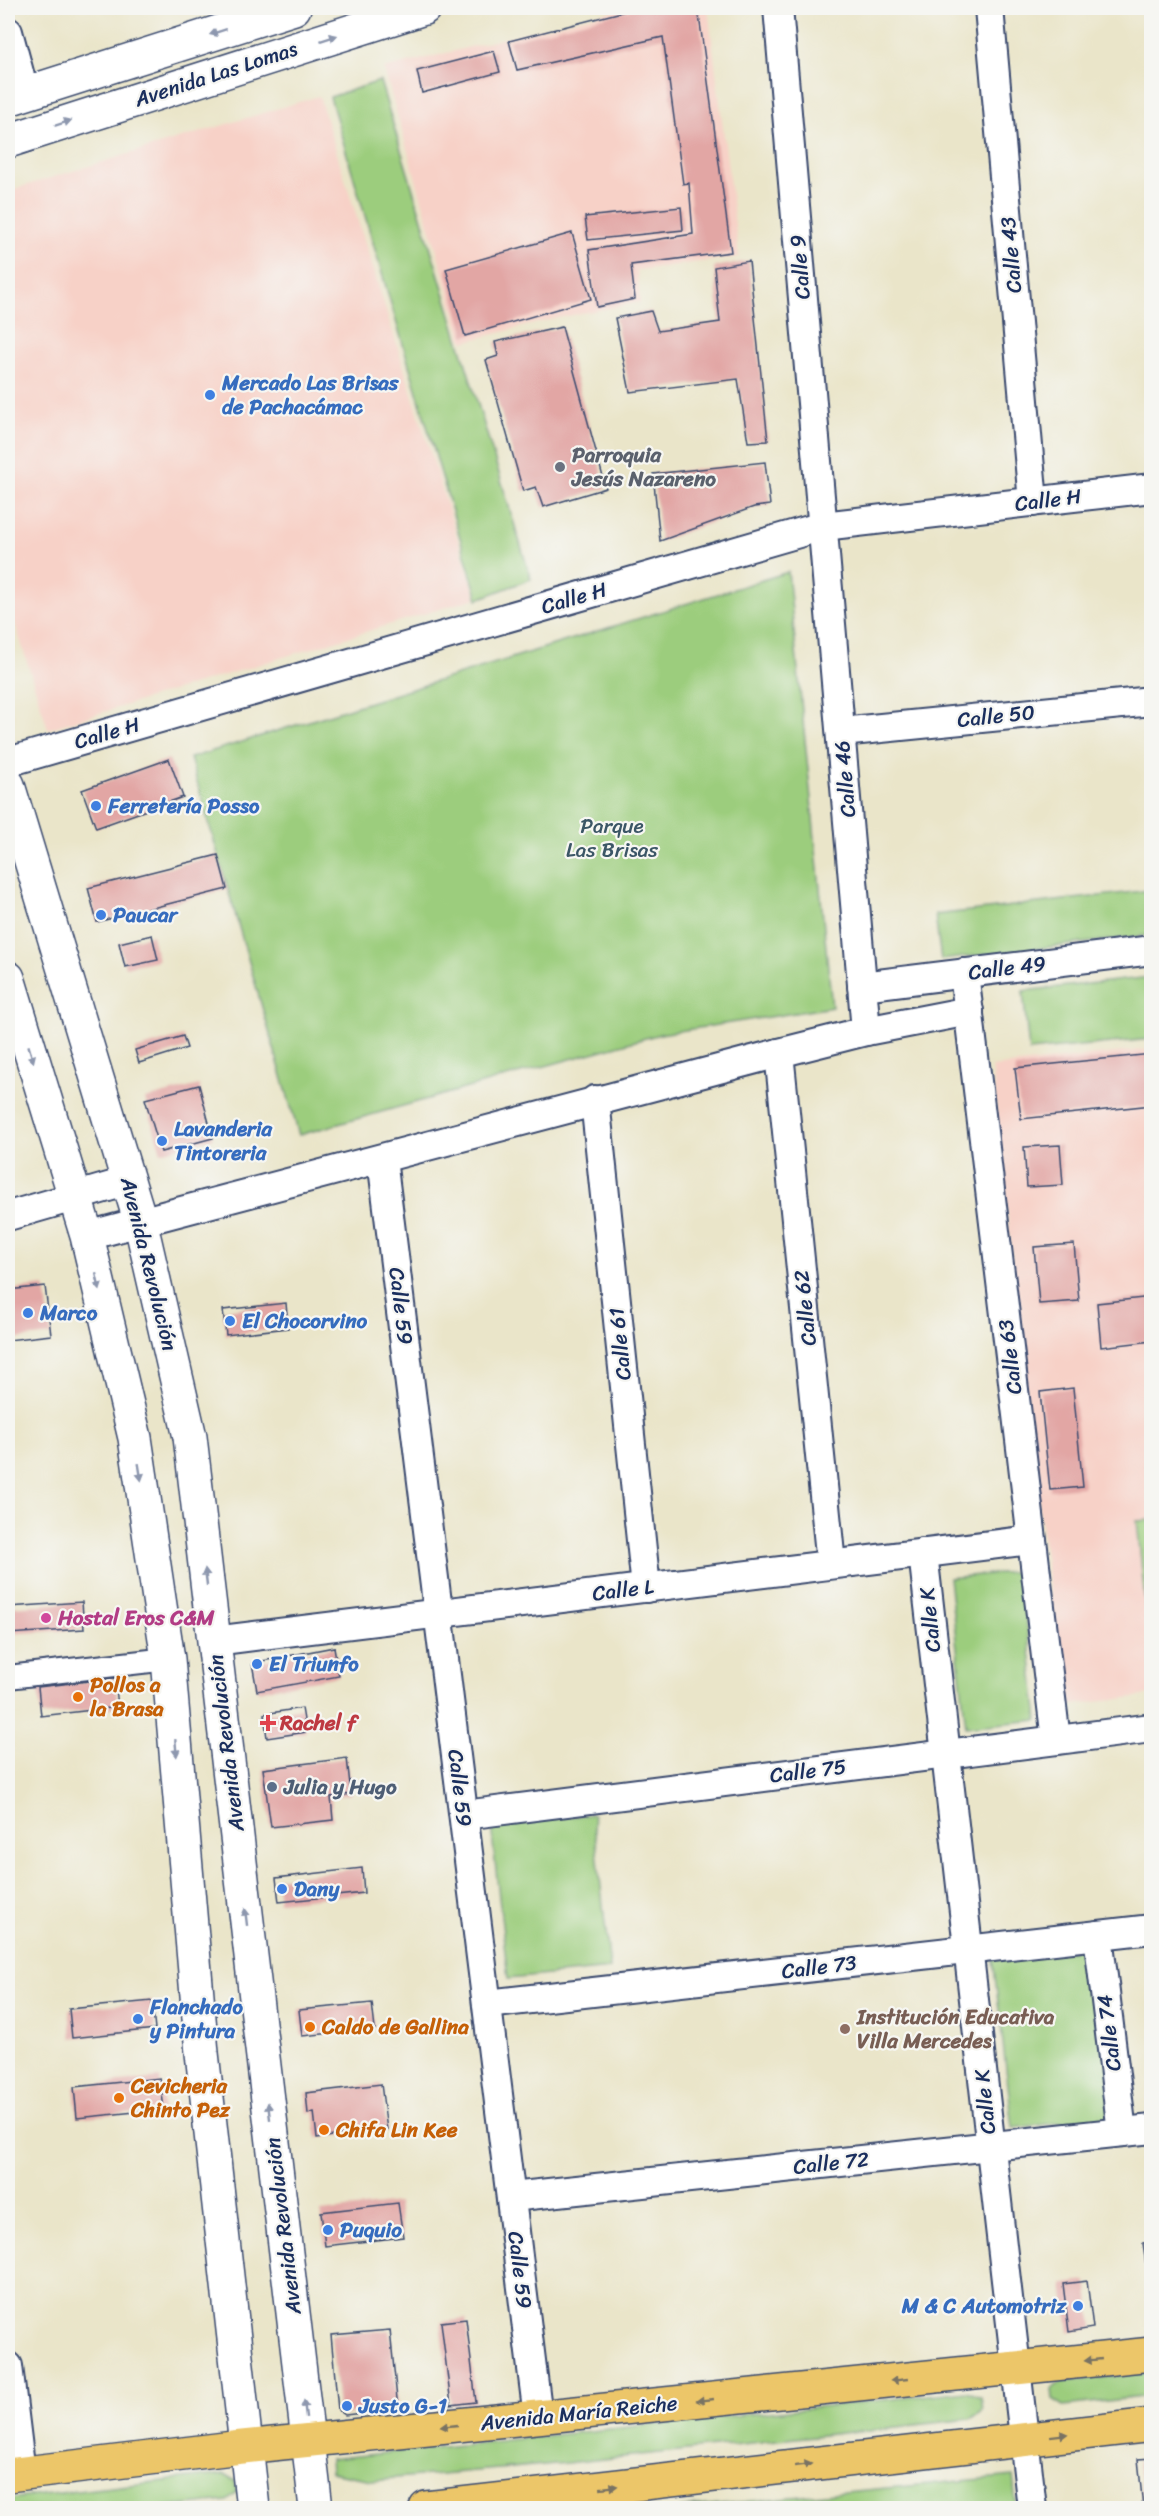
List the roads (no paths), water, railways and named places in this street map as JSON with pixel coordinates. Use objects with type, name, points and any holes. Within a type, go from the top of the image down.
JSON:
[{"type":"main road","name":"Avenida María Reiche","points":[[14,2474],[308,2440],[1152,2354]]},
{"type":"main road","points":[[434,2508],[1152,2425]]},
{"type":"street","name":"Avenida Las Lomas","points":[[16,97],[294,8]]},
{"type":"street","name":"Avenida Las Lomas","points":[[8,141],[424,8]]},
{"type":"street","name":"Calle 9","points":[[778,8],[823,526]]},
{"type":"street","name":"Calle 43","points":[[988,8],[1033,502]]},
{"type":"street","points":[[8,32],[16,97]]},
{"type":"street","name":"Calle H","points":[[8,762],[823,526],[1152,488]]},
{"type":"street","name":"Calle 46","points":[[823,526],[866,1031]]},
{"type":"street","name":"Calle 50","points":[[841,732],[1152,701]]},
{"type":"street","name":"Avenida Revolución","points":[[8,785],[140,1220],[190,1437],[316,2508]]},
{"type":"street","name":"Calle 49","points":[[862,986],[1152,950]]},
{"type":"street","name":"Calle 63","points":[[964,973],[1056,1740]]},
{"type":"street","points":[[9,986],[87,1236],[135,1438],[168,1659],[202,2054],[253,2508]]},
{"type":"street","points":[[87,1236],[140,1220],[382,1159],[595,1100],[779,1053],[866,1031],[969,1011]]},
{"type":"street","name":"Calle 62","points":[[779,1053],[831,1564]]},
{"type":"street","name":"Calle 61","points":[[595,1100],[646,1588]]},
{"type":"street","name":"Calle 59","points":[[382,1159],[538,2417]]},
{"type":"street","points":[[8,1216],[129,1181]]},
{"type":"street","name":"Calle L","points":[[214,1641],[1031,1540]]},
{"type":"street","name":"Calle K","points":[[923,1553],[1032,2508]]},
{"type":"street","points":[[8,1677],[168,1659]]},
{"type":"street","name":"Calle 75","points":[[464,1815],[1152,1728]]},
{"type":"street","name":"Calle 73","points":[[487,2004],[1152,1929]]},
{"type":"street","name":"Calle 74","points":[[1098,1935],[1122,2132]]},
{"type":"street","name":"Calle 72","points":[[511,2197],[1152,2129]]},
{"type":"street","points":[[8,2366],[14,2474]]},
{"type":"place","name":"Mercado Las Brisas de Pachacámac","points":[[210,395]]},
{"type":"place","name":"Parroquia Jesús Nazareno","points":[[560,467]]},
{"type":"place","name":"Ferretería Posso","points":[[96,806]]},
{"type":"place","name":"Paucar","points":[[101,915]]},
{"type":"place","name":"Lavanderia Tintoreria","points":[[162,1141]]},
{"type":"place","name":"Marco","points":[[28,1313]]},
{"type":"place","name":"El Chocorvino","points":[[230,1321]]},
{"type":"place","name":"Hostal Eros C&M","points":[[46,1618]]},
{"type":"place","name":"El Triunfo","points":[[257,1664]]},
{"type":"place","name":"Pollos a la Brasa","points":[[78,1697]]},
{"type":"place","name":"Rachel f","points":[[268,1723]]},
{"type":"place","name":"Julia y Hugo","points":[[272,1787]]},
{"type":"place","name":"Dany","points":[[282,1889]]},
{"type":"place","name":"Flanchado y Pintura","points":[[138,2019]]},
{"type":"place","name":"Caldo de Gallina","points":[[310,2027]]},
{"type":"place","name":"Institución Educativa Villa Mercedes","points":[[845,2029]]},
{"type":"place","name":"Cevicheria Chinto Pez","points":[[119,2098]]},
{"type":"place","name":"Chifa Lin Kee","points":[[324,2130]]},
{"type":"place","name":"Puquio","points":[[328,2230]]},
{"type":"place","name":"M & C Automotriz","points":[[1078,2306]]},
{"type":"place","name":"Justo G-1","points":[[347,2406]]},
{"type":"park label","name":"Parque Las Brisas","points":[[612,838]]}]
